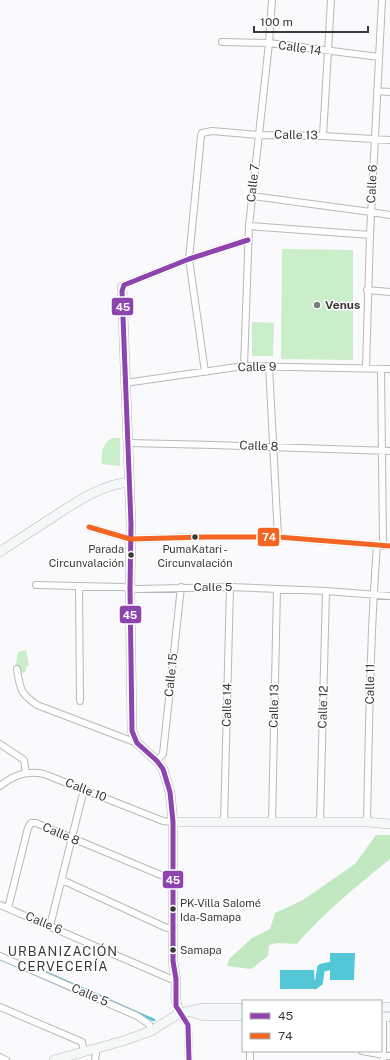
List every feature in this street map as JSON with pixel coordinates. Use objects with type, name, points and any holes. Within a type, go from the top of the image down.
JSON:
[{"type":"street","name":"Calle 7","points":[[244,366],[249,226],[269,43],[272,0]]},
{"type":"street","points":[[323,136],[331,0]]},
{"type":"street","name":"Calle 6","points":[[366,368],[367,290],[382,0]]},
{"type":"street","name":"Calle 14","points":[[222,42],[269,43],[379,57]]},
{"type":"street","points":[[378,91],[390,92]]},
{"type":"street","name":"Calle 13","points":[[189,259],[202,133],[212,131],[259,135],[323,136],[390,140]]},
{"type":"street","points":[[252,196],[390,215]]},
{"type":"street","points":[[249,226],[370,235]]},
{"type":"street","points":[[136,743],[132,731],[130,588],[131,524],[122,287],[189,259],[248,240]]},
{"type":"street","points":[[189,259],[204,372]]},
{"type":"street","points":[[367,290],[390,292]]},
{"type":"street","name":"Calle 9","points":[[125,383],[244,366],[390,369]]},
{"type":"street","points":[[268,366],[278,537]]},
{"type":"street","points":[[89,527],[130,539],[278,537],[383,546],[381,368]]},
{"type":"street","name":"Calle 8","points":[[129,443],[390,451]]},
{"type":"street","points":[[0,552],[74,503],[103,488],[130,482]]},
{"type":"street","name":"Calle 11","points":[[367,822],[369,674],[373,594],[383,546]]},
{"type":"street","name":"Calle 5","points":[[36,585],[130,588],[230,587],[326,591],[390,596]]},
{"type":"street","points":[[79,586],[80,700]]},
{"type":"street","name":"Calle 15","points":[[157,761],[162,754],[181,587]]},
{"type":"street","name":"Calle 14","points":[[224,823],[230,587]]},
{"type":"street","name":"Calle 13","points":[[272,823],[277,589]]},
{"type":"street","name":"Calle 12","points":[[320,822],[326,591]]},
{"type":"street","points":[[17,669],[22,692],[30,700],[37,705],[136,743],[157,761],[167,778],[173,822],[173,961],[176,979],[176,1006],[188,1025],[188,1060]]},
{"type":"street","points":[[0,744],[24,760],[26,773]]},
{"type":"street","name":"Calle 10","points":[[0,786],[20,774],[35,772],[85,789],[163,821],[173,822]]},
{"type":"street","points":[[50,926],[71,838],[85,789]]},
{"type":"street","points":[[173,822],[367,822],[390,824]]},
{"type":"street","name":"Calle 8","points":[[8,908],[29,825],[32,823],[36,823],[168,878],[173,878]]},
{"type":"street","points":[[62,880],[167,928],[173,928]]},
{"type":"street","name":"Calle 6","points":[[0,905],[171,979],[176,979]]},
{"type":"street","name":"Calle 5","points":[[0,956],[137,1016],[149,1024],[151,1031]]},
{"type":"street","points":[[0,1007],[82,1042],[84,1051]]},
{"type":"street","points":[[54,1060],[151,1031],[180,1013],[204,1008],[242,1008]]},
{"type":"street","points":[[190,1012],[204,1016],[242,1016]]},
{"type":"street","points":[[383,1057],[385,1012]]},
{"type":"street","points":[[95,1048],[95,1060]]},
{"type":"street","points":[[366,1052],[383,1057],[390,1056]]},
{"type":"street","points":[[0,1058],[6,1060]]},
{"type":"green space","name":"Venus","points":[[282,249],[353,250],[353,360],[281,359]]},
{"type":"green space","points":[[252,322],[274,323],[273,356],[252,356]]},
{"type":"green space","points":[[112,438],[120,438],[120,466],[102,464],[104,446]]},
{"type":"green space","points":[[26,650],[29,665],[23,673],[15,669],[18,652]]},
{"type":"green space","points":[[376,835],[390,835],[390,859],[330,910],[297,944],[278,943],[269,945],[268,956],[251,969],[227,966],[229,959],[252,938],[270,929],[275,913],[303,900],[355,864]]},
{"type":"water","points":[[330,953],[355,953],[354,980],[330,980]]},
{"type":"water","points":[[280,970],[314,970],[315,989],[280,989]]},
{"type":"waterway","points":[[0,959],[82,995]]},
{"type":"waterway","points":[[315,985],[319,982],[321,968],[330,966]]},
{"type":"waterway","points":[[45,972],[154,1020]]},
{"type":"transit line","name":"45","points":[[189,1060],[188,1025],[176,1006],[176,979],[173,961],[173,822],[170,792],[163,769],[157,761],[137,743],[132,731],[130,588],[131,524],[122,291],[124,285],[189,259],[248,240]]},
{"type":"transit line","name":"74","points":[[89,527],[130,539],[278,537],[390,546]]},
{"type":"place","name":"Venus","points":[[317,305]]},
{"type":"place","name":"PumaKatari - Circunvalación","points":[[195,537]]},
{"type":"place","name":"Parada Circunvalación","points":[[131,555]]},
{"type":"place","name":"PK-Villa Salomé Ida-Samapa","points":[[173,909]]},
{"type":"place","name":"Samapa","points":[[173,950]]},
{"type":"district","name":"URBANIZACIÓN CERVECERÍA","points":[[63,958]]}]
